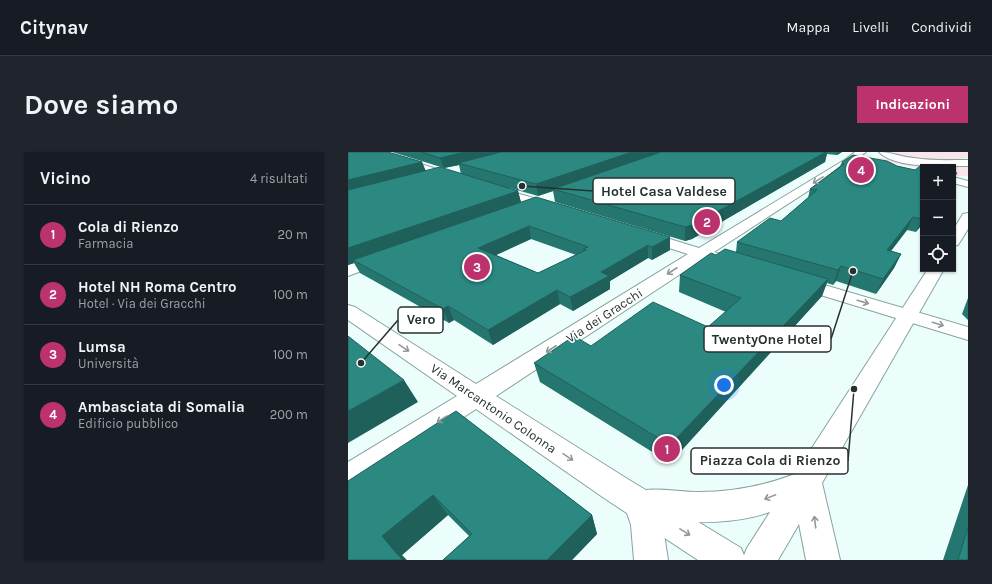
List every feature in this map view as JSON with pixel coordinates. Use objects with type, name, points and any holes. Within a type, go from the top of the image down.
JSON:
[{"type":"street","points":[[363,156],[377,152],[468,182]]},
{"type":"street","points":[[884,152],[894,157],[911,160],[968,163]]},
{"type":"street","name":"Via dei Gracchi","points":[[348,478],[853,158]]},
{"type":"street","points":[[892,168],[914,172]]},
{"type":"street","points":[[423,179],[461,169]]},
{"type":"street","points":[[956,181],[968,184]]},
{"type":"street","points":[[482,186],[572,213]]},
{"type":"street","points":[[519,209],[555,196]]},
{"type":"street","points":[[956,237],[968,217]]},
{"type":"street","points":[[632,232],[753,269]]},
{"type":"street","points":[[348,271],[400,252]]},
{"type":"street","points":[[759,560],[934,272]]},
{"type":"street","points":[[782,278],[826,291],[911,311],[968,334]]},
{"type":"street","name":"Via Marcantonio Colonna","points":[[348,311],[640,504],[729,560]]},
{"type":"street","points":[[651,560],[647,525],[640,504],[696,508],[721,507],[758,501],[807,483]]},
{"type":"street","points":[[807,483],[813,507],[817,539],[824,560]]},
{"type":"shaded area","points":[[888,152],[968,152],[968,158],[927,160],[896,155]]},
{"type":"shaded area","points":[[877,157],[897,161],[932,164],[920,164],[920,168],[875,160]]},
{"type":"shaded area","points":[[956,166],[968,167],[968,176],[956,176]]},
{"type":"building","points":[[348,152],[388,152],[422,162],[348,180]]},
{"type":"building","points":[[421,152],[465,152],[440,158]]},
{"type":"building","points":[[501,152],[632,152],[536,184],[458,163]]},
{"type":"building","points":[[661,152],[826,152],[693,225],[685,227],[553,189]]},
{"type":"building","points":[[853,155],[887,161],[897,166],[915,170],[920,166],[920,219],[913,217],[887,250],[901,254],[883,279],[841,266],[838,270],[737,242],[770,218],[781,221],[817,190],[810,189],[844,164],[842,162]]},
{"type":"building","points":[[440,167],[518,191],[348,248],[348,190]]},
{"type":"building","points":[[536,197],[670,237],[652,247],[648,245],[601,272],[609,276],[570,297],[557,290],[488,330],[448,306],[443,309],[353,260]],"holes":[[[529,226],[588,247],[583,249],[586,250],[538,273],[478,248]]]},
{"type":"building","points":[[725,249],[828,279],[670,445],[534,363],[574,336],[591,346],[653,302],[708,327],[741,298],[680,275],[711,253],[716,255]]},
{"type":"building","points":[[348,336],[404,380],[348,411]]},
{"type":"building","points":[[456,411],[592,515],[547,560],[443,560],[472,534],[433,495],[382,536],[402,560],[348,560],[348,481]]},
{"type":"building","points":[[968,527],[968,560],[958,560]]},
{"type":"place","name":"Ambasciata di Somalia","points":[[861,170]]},
{"type":"place","name":"Hotel Casa Valdese","points":[[522,186]]},
{"type":"place","name":"Hotel NH Roma Centro","points":[[707,222]]},
{"type":"place","name":"Lumsa","points":[[477,267]]},
{"type":"place","name":"TwentyOne Hotel","points":[[853,271]]},
{"type":"place","name":"Vero","points":[[361,363]]},
{"type":"place","name":"Piazza Cola di Rienzo","points":[[854,389]]},
{"type":"place","name":"Cola di Rienzo","points":[[667,449]]}]
